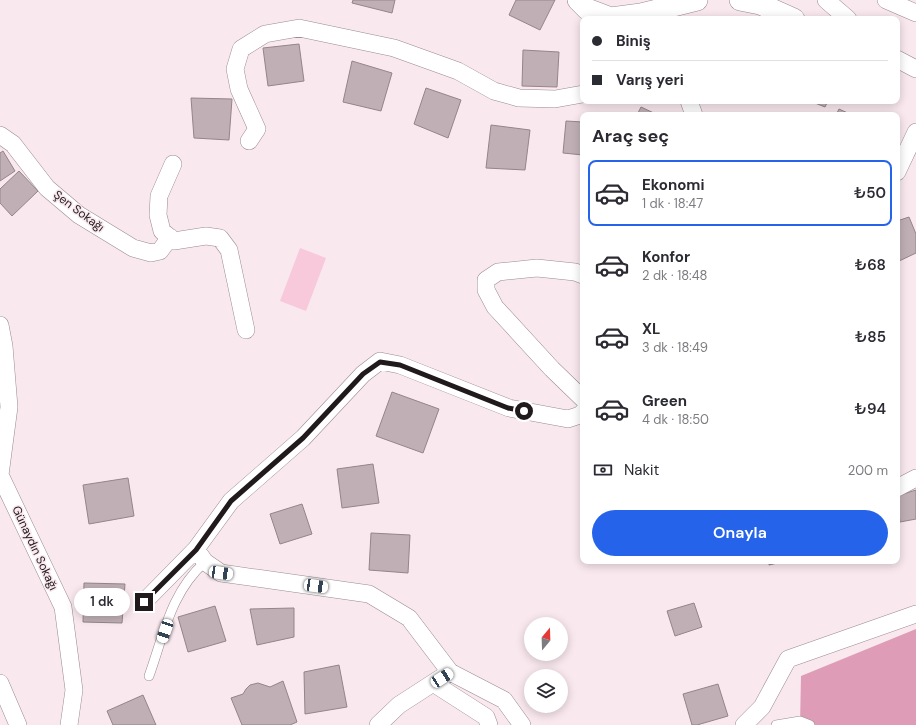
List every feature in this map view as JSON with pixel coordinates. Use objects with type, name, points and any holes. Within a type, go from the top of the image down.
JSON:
[{"type":"street","points":[[578,0],[587,9],[606,16]]},
{"type":"street","points":[[626,16],[641,14],[654,15],[697,0]]},
{"type":"street","points":[[740,0],[760,4],[787,16]]},
{"type":"street","points":[[826,0],[845,16]]},
{"type":"street","points":[[886,0],[916,12]]},
{"type":"street","points":[[249,141],[257,129],[239,89],[235,68],[242,49],[264,34],[299,28],[394,48],[458,71],[494,91],[519,98],[555,99],[580,95]]},
{"type":"street","points":[[900,61],[916,69]]},
{"type":"street","points":[[900,166],[916,132]]},
{"type":"street","name":"Şen Sokağı","points":[[0,135],[13,144],[48,188],[79,215],[114,237],[134,248],[151,253],[160,251],[170,238]]},
{"type":"street","points":[[173,164],[159,196],[158,215],[162,231],[174,241],[206,236],[220,238],[229,250],[246,330]]},
{"type":"street","points":[[580,274],[537,268],[498,272],[486,280],[486,290],[495,306],[552,369],[580,396]]},
{"type":"street","name":"Günaydın Sokağı","points":[[0,325],[4,346],[9,407],[0,475],[63,607],[74,690],[69,725]]},
{"type":"street","points":[[144,602],[201,556],[231,501],[303,438],[363,374],[380,362],[400,365],[508,408],[568,419],[580,415]]},
{"type":"street","points":[[900,486],[916,478]]},
{"type":"street","points":[[201,556],[221,573],[369,594],[409,618],[450,672],[504,700],[522,725]]},
{"type":"street","points":[[744,725],[762,707],[788,659],[916,614]]},
{"type":"street","points":[[378,725],[399,705],[450,672]]},
{"type":"street","points":[[0,683],[18,725]]},
{"type":"street","points":[[433,683],[486,717],[489,725]]},
{"type":"lane","points":[[149,676],[175,601],[201,556]]},
{"type":"lane","points":[[776,725],[800,721],[810,725]]},
{"type":"shaded area","points":[[300,248],[326,258],[306,311],[280,301]]},
{"type":"shaded area","points":[[916,629],[916,725],[800,725],[801,676]]},
{"type":"building","points":[[353,0],[395,0],[392,13],[352,3]]},
{"type":"building","points":[[516,0],[555,0],[540,30],[509,15]]},
{"type":"building","points":[[299,44],[304,81],[268,86],[263,48]]},
{"type":"building","points":[[523,50],[559,52],[557,87],[522,86]]},
{"type":"building","points":[[352,61],[392,73],[381,111],[343,102]]},
{"type":"building","points":[[426,88],[461,100],[448,138],[414,124]]},
{"type":"building","points":[[191,98],[232,99],[229,140],[194,138]]},
{"type":"building","points":[[818,104],[826,104],[825,107]]},
{"type":"building","points":[[641,107],[652,112],[638,112]]},
{"type":"building","points":[[839,109],[846,112],[838,112]]},
{"type":"building","points":[[566,121],[580,122],[580,155],[563,153]]},
{"type":"building","points":[[491,125],[530,130],[525,170],[486,168]]},
{"type":"building","points":[[3,151],[15,171],[0,181],[0,153]]},
{"type":"building","points":[[19,171],[38,191],[12,216],[0,203],[0,189]]},
{"type":"building","points":[[909,217],[916,234],[916,253],[900,261],[900,220]]},
{"type":"building","points":[[392,392],[439,409],[423,453],[376,436]]},
{"type":"building","points":[[373,464],[379,503],[342,508],[337,469]]},
{"type":"building","points":[[128,478],[134,516],[89,524],[83,485]]},
{"type":"building","points":[[916,490],[916,519],[900,522],[900,495]]},
{"type":"building","points":[[302,504],[312,534],[280,544],[270,514]]},
{"type":"building","points":[[371,533],[410,535],[408,573],[369,570]]},
{"type":"building","points":[[84,583],[125,584],[122,623],[83,622]]},
{"type":"building","points":[[694,603],[702,627],[675,636],[667,611]]},
{"type":"building","points":[[215,606],[226,641],[188,652],[178,617]]},
{"type":"building","points":[[294,608],[294,637],[257,645],[250,609]]},
{"type":"building","points":[[339,665],[347,707],[305,714],[304,672]]},
{"type":"building","points":[[283,681],[297,722],[290,725],[242,725],[231,698],[243,694],[250,685],[258,683],[270,687]]},
{"type":"building","points":[[718,684],[728,716],[697,725],[692,725],[683,694]]},
{"type":"building","points":[[143,695],[156,725],[113,725],[107,711]]},
{"type":"route","points":[[144,602],[196,550],[231,501],[303,438],[363,374],[380,362],[400,365],[508,408],[524,411]]}]
